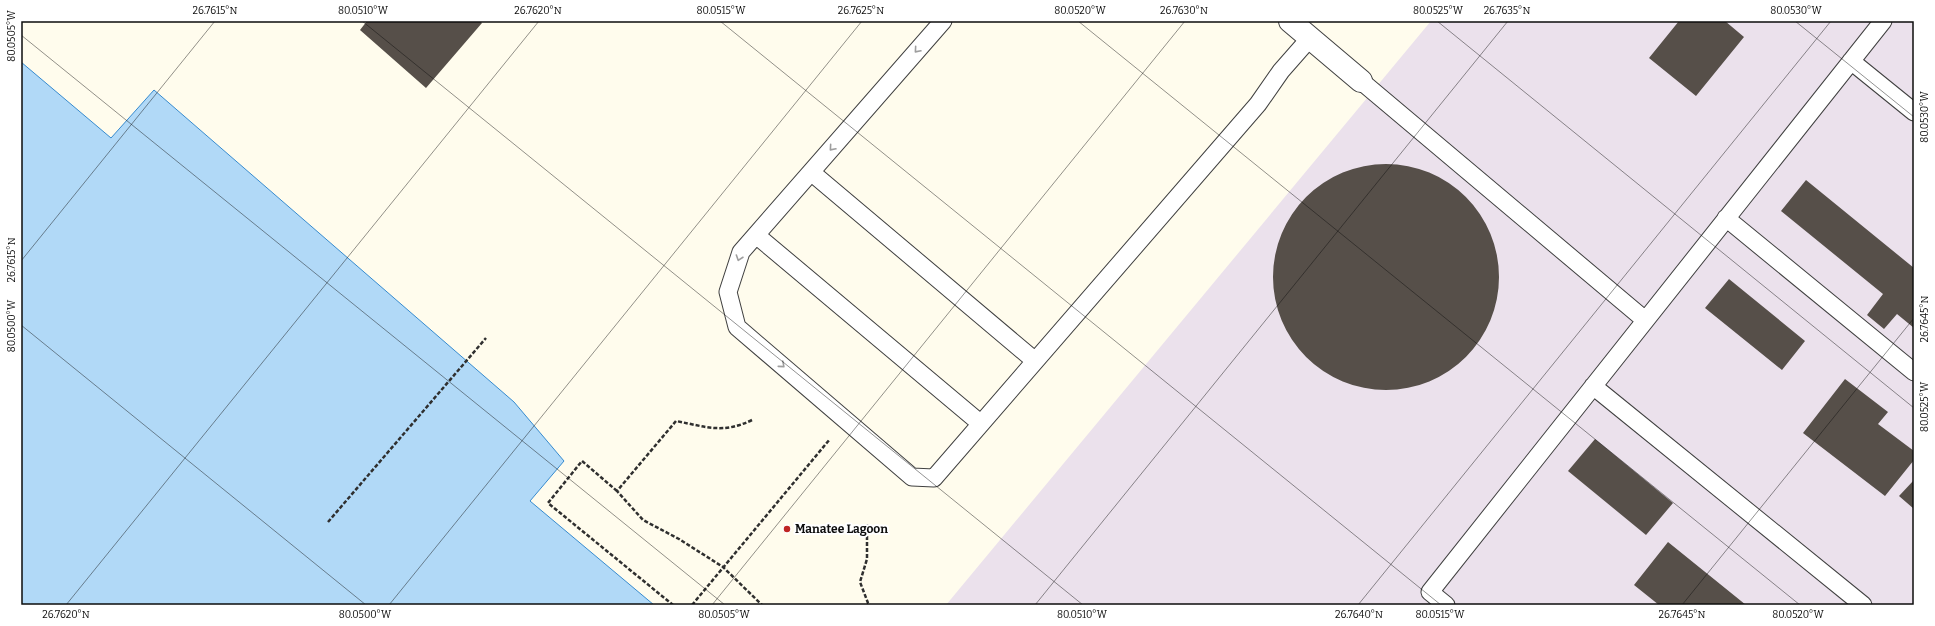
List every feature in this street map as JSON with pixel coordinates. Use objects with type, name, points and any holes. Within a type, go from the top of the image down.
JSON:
[{"type":"street","points":[[1290,21],[1362,81]]},
{"type":"lane","points":[[943,21],[741,252],[728,292],[738,327],[912,477],[934,478],[1034,360],[1258,104],[1281,72],[1310,38]]},
{"type":"lane","points":[[1446,605],[1430,592],[1883,21]]},
{"type":"lane","points":[[1851,61],[1914,112]]},
{"type":"lane","points":[[1362,81],[1645,320]]},
{"type":"lane","points":[[811,172],[1034,360]]},
{"type":"lane","points":[[1726,218],[1914,372]]},
{"type":"lane","points":[[756,235],[980,424]]},
{"type":"lane","points":[[1593,386],[1863,605]]},
{"type":"path","points":[[328,522],[486,338]]},
{"type":"path","points":[[617,491],[676,421],[720,429],[736,427],[752,420]]},
{"type":"path","points":[[692,605],[845,420]]},
{"type":"path","points":[[673,605],[548,503],[582,461],[617,491],[643,520],[679,539],[723,567],[762,605]]},
{"type":"path","points":[[867,524],[867,559],[860,582],[870,605]]},
{"type":"shaded area","points":[[1431,21],[1914,21],[1914,605],[946,605]]},
{"type":"water","points":[[21,62],[111,138],[154,90],[514,402],[564,461],[530,501],[654,605],[21,605]]},
{"type":"building","points":[[367,21],[480,21],[482,23],[426,88],[360,30]]},
{"type":"building","points":[[1679,21],[1725,21],[1744,37],[1696,96],[1649,58]]},
{"type":"building","points":[[1375,164],[1397,164],[1429,172],[1449,183],[1466,197],[1480,214],[1491,234],[1497,255],[1499,277],[1497,299],[1491,320],[1480,340],[1466,357],[1449,371],[1429,382],[1397,390],[1375,390],[1343,382],[1333,377],[1314,364],[1299,349],[1292,340],[1281,320],[1273,288],[1273,266],[1281,234],[1286,224],[1299,205],[1314,190],[1323,183],[1343,172]]},
{"type":"building","points":[[1806,180],[1914,268],[1914,328],[1897,314],[1884,329],[1867,315],[1883,294],[1781,211]]},
{"type":"building","points":[[1729,279],[1805,341],[1782,370],[1705,308]]},
{"type":"building","points":[[1845,379],[1888,412],[1878,424],[1914,451],[1914,460],[1885,496],[1803,433]]},
{"type":"building","points":[[1595,439],[1673,503],[1646,535],[1568,471]]},
{"type":"building","points":[[1914,480],[1914,509],[1899,496]]},
{"type":"building","points":[[1668,542],[1746,605],[1659,605],[1634,585]]},
{"type":"place","name":"Manatee Lagoon","points":[[787,529]]}]
